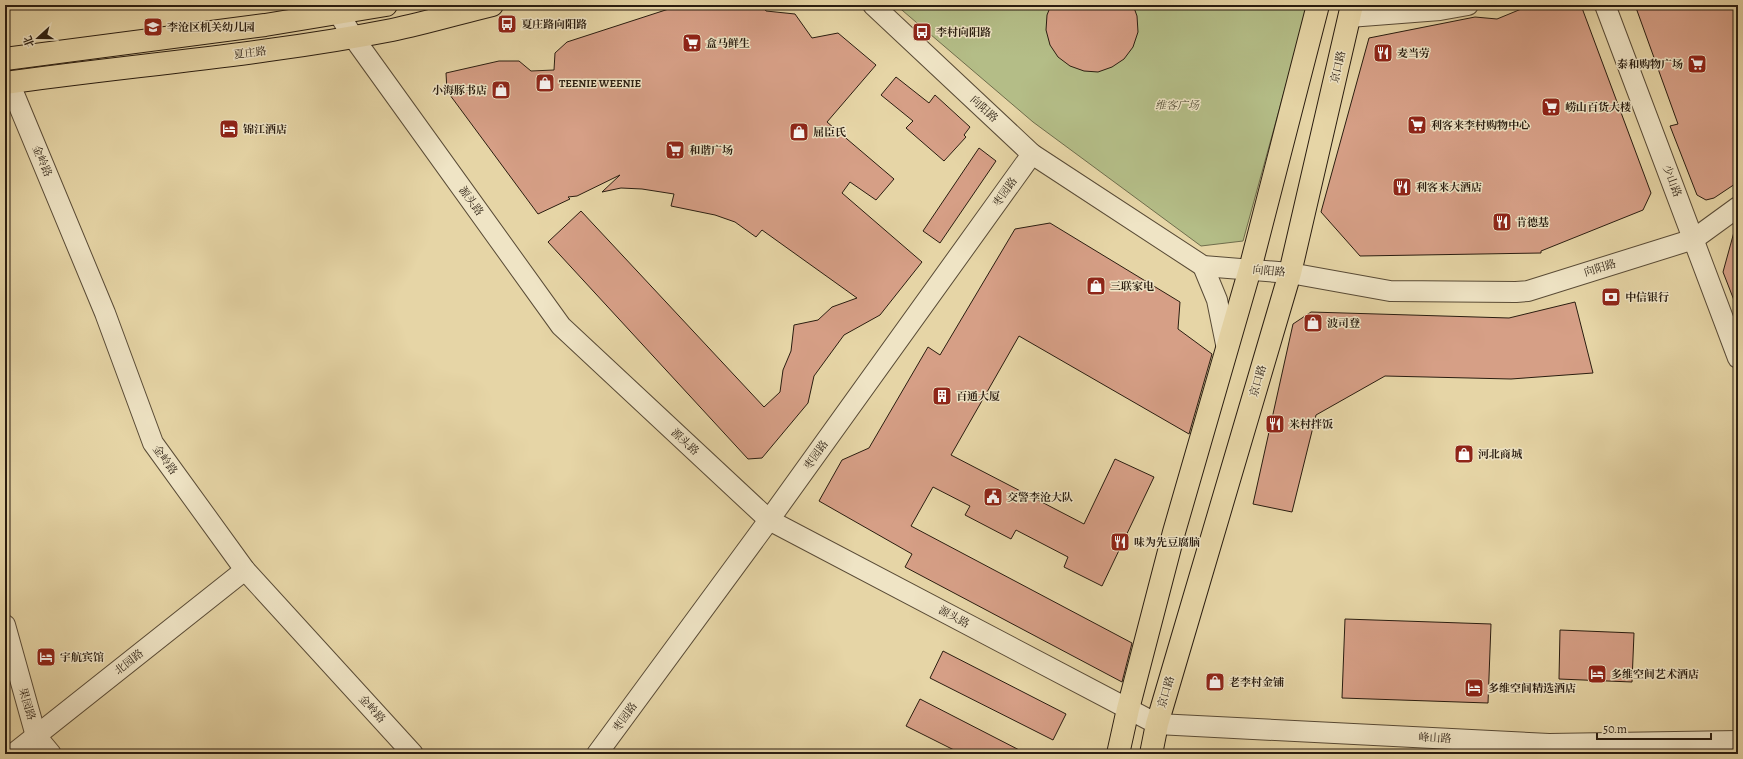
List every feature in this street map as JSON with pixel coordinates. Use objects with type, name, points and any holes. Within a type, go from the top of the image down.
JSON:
[{"type":"main road","points":[[5,59],[265,25],[386,5]]},
{"type":"main road","name":"夏庄路","points":[[7,82],[267,50],[353,37],[394,30],[492,5]]},
{"type":"main road","points":[[1118,754],[1128,709],[1174,532],[1250,269],[1318,5]]},
{"type":"main road","name":"京口路","points":[[1151,754],[1157,724],[1290,272],[1351,11]]},
{"type":"street","name":"向阳路","points":[[872,5],[1032,154],[1204,266],[1290,272],[1390,291],[1528,291],[1694,239],[1738,207]]},
{"type":"street","points":[[1351,11],[1440,10],[1468,5]]},
{"type":"street","name":"少山路","points":[[1605,5],[1738,358]]},
{"type":"street","name":"源头路","points":[[338,14],[561,326],[769,520],[1157,724]]},
{"type":"street","name":"金岭路","points":[[7,82],[105,313],[153,443],[245,570],[413,754]]},
{"type":"street","name":"枣园路","points":[[597,754],[769,520],[1032,154]]},
{"type":"street","points":[[1204,266],[1217,300],[1227,349]]},
{"type":"street","name":"北园路","points":[[13,754],[245,570]]},
{"type":"street","name":"果园路","points":[[5,625],[36,736],[51,754]]},
{"type":"street","name":"峰山路","points":[[1157,724],[1549,744],[1738,741]]},
{"type":"green space","name":"维客广场","points":[[896,5],[1308,5],[1243,241],[1201,246],[1033,122]]},
{"type":"building","name":"和谐广场","points":[[681,5],[762,5],[766,11],[795,14],[812,38],[838,33],[876,65],[827,122],[894,179],[876,200],[850,182],[842,193],[922,262],[880,315],[844,335],[814,376],[808,403],[762,458],[748,459],[548,242],[581,211],[764,407],[780,392],[783,370],[791,351],[794,325],[818,320],[832,307],[857,298],[762,230],[756,237],[735,222],[715,215],[671,206],[674,194],[642,189],[621,188],[602,192],[620,175],[577,196],[568,197],[570,199],[538,214],[447,91],[446,73],[499,61],[519,61],[531,71],[554,70],[555,53],[567,42]]},
{"type":"building","points":[[1051,5],[1133,5],[1137,16],[1138,32],[1133,47],[1124,59],[1112,67],[1098,72],[1084,71],[1070,66],[1058,57],[1050,45],[1046,30],[1047,15]]},
{"type":"building","points":[[1531,5],[1578,5],[1582,8],[1651,193],[1643,210],[1541,251],[1541,253],[1360,256],[1321,212],[1369,38],[1475,17],[1497,19]]},
{"type":"building","name":"泰和购物广场","points":[[1635,5],[1738,5],[1738,182],[1714,198],[1706,200],[1697,195],[1670,126],[1678,124]]},
{"type":"building","points":[[896,77],[929,103],[935,95],[970,127],[964,135],[966,137],[944,161],[906,128],[913,121],[881,95]]},
{"type":"building","points":[[979,148],[996,161],[940,243],[923,231]]},
{"type":"building","name":"百通大厦","points":[[1050,223],[1180,302],[1178,329],[1212,354],[1189,434],[1019,336],[951,455],[1084,524],[1115,459],[1154,477],[1102,586],[1064,567],[1068,557],[1016,530],[1011,539],[965,515],[970,506],[933,487],[911,526],[1132,643],[1122,682],[905,567],[912,554],[819,501],[842,460],[869,448],[928,347],[940,355],[1015,229]]},
{"type":"building","points":[[1734,232],[1738,232],[1738,308],[1723,272]]},
{"type":"building","points":[[1575,302],[1593,373],[1511,379],[1385,376],[1316,415],[1292,512],[1253,504],[1293,324],[1311,312],[1509,318]]},
{"type":"building","points":[[1345,619],[1491,624],[1488,703],[1342,698]]},
{"type":"building","points":[[1560,630],[1634,633],[1632,682],[1559,679]]},
{"type":"building","points":[[943,651],[1066,714],[1053,740],[930,678]]},
{"type":"building","points":[[920,699],[1027,754],[962,754],[906,726]]},
{"type":"place","name":"夏庄路向阳路","points":[[507,24]]},
{"type":"place","name":"李沧区机关幼儿园","points":[[153,27]]},
{"type":"place","name":"李村向阳路","points":[[922,32]]},
{"type":"place","name":"盒马鲜生","points":[[692,43]]},
{"type":"place","name":"麦当劳","points":[[1383,53]]},
{"type":"place","name":"泰和购物广场","points":[[1697,64]]},
{"type":"place","name":"TEENIE WEENIE","points":[[545,83]]},
{"type":"place","name":"小海豚书店","points":[[501,90]]},
{"type":"place","name":"崂山百货大楼","points":[[1551,107]]},
{"type":"place","name":"利客来李村购物中心","points":[[1417,125]]},
{"type":"place","name":"锦江酒店","points":[[229,129]]},
{"type":"place","name":"屈臣氏","points":[[799,132]]},
{"type":"place","name":"和谐广场","points":[[675,150]]},
{"type":"place","name":"利客来大酒店","points":[[1402,187]]},
{"type":"place","name":"肯德基","points":[[1502,222]]},
{"type":"place","name":"三联家电","points":[[1096,286]]},
{"type":"place","name":"中信银行","points":[[1611,297]]},
{"type":"place","name":"波司登","points":[[1313,323]]},
{"type":"place","name":"百通大厦","points":[[942,396]]},
{"type":"place","name":"米村拌饭","points":[[1275,424]]},
{"type":"place","name":"河北商城","points":[[1464,454]]},
{"type":"place","name":"交警李沧大队","points":[[993,497]]},
{"type":"place","name":"味为先豆腐脑","points":[[1120,542]]},
{"type":"place","name":"宇航宾馆","points":[[46,657]]},
{"type":"place","name":"多维空间艺术酒店","points":[[1597,674]]},
{"type":"place","name":"老李村金铺","points":[[1215,682]]},
{"type":"place","name":"多维空间精选酒店","points":[[1474,688]]}]
